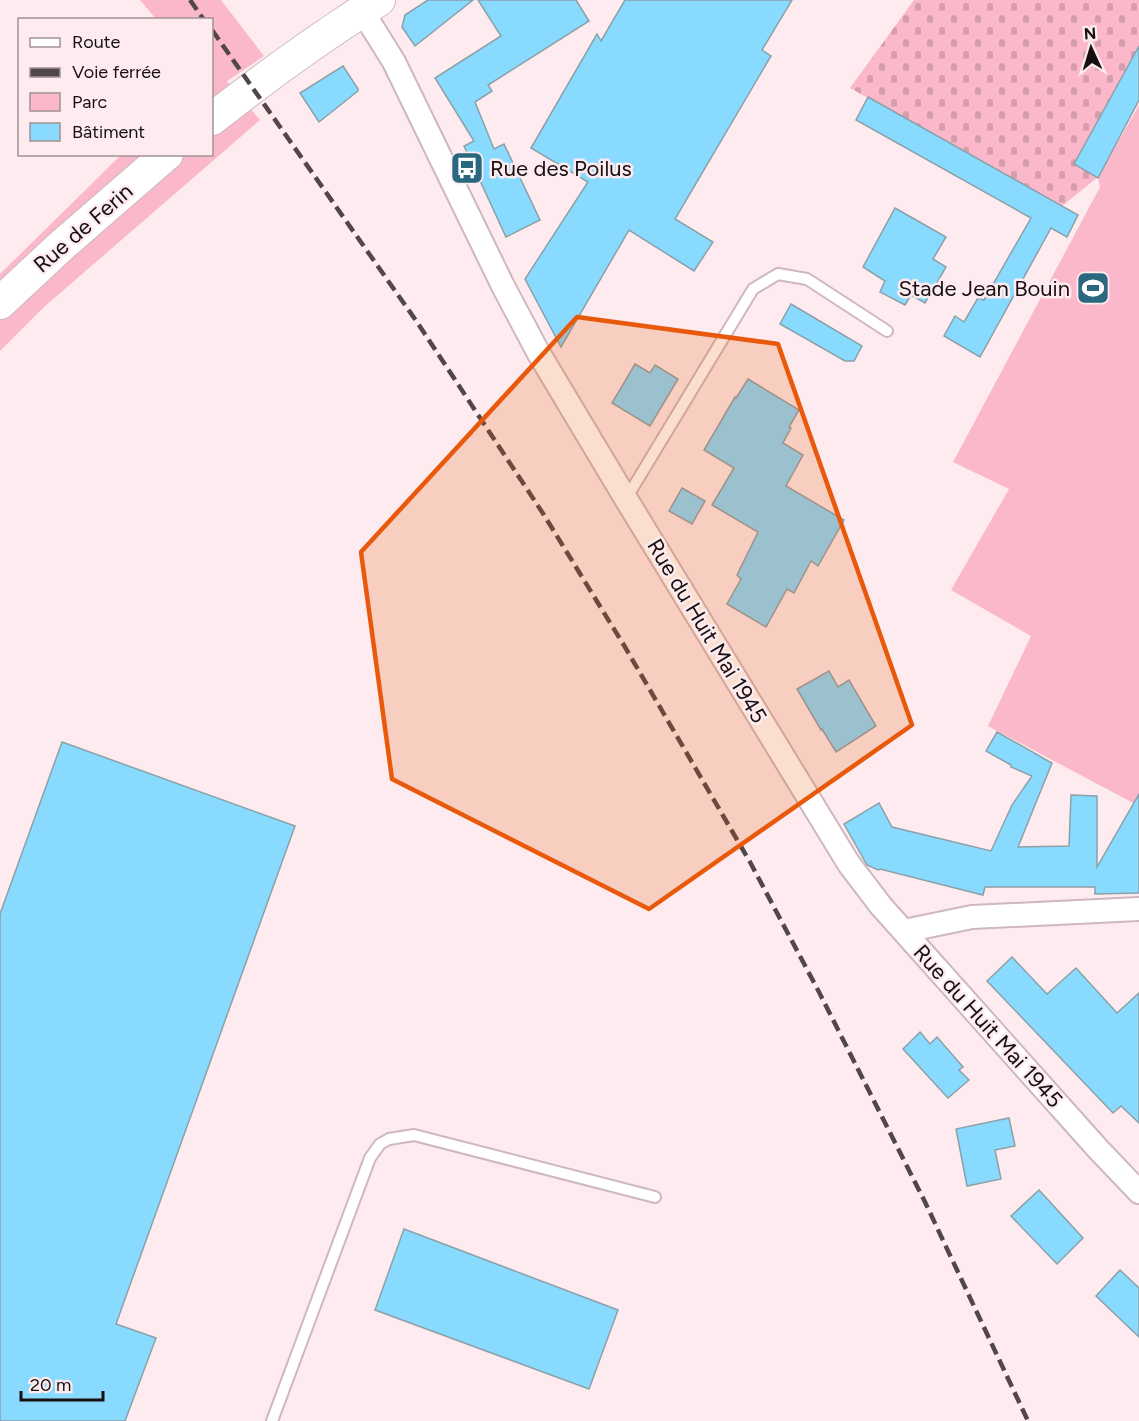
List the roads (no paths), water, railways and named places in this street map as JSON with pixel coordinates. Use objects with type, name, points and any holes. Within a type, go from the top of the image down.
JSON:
[{"type":"street","points":[[213,118],[252,87],[374,3]]},
{"type":"street","name":"Rue du Huit Mai 1945","points":[[374,3],[376,33],[394,62],[526,330],[626,499],[849,864],[881,906],[1139,1192]]},
{"type":"street","name":"Rue de Ferin","points":[[0,303],[61,246],[165,156]]},
{"type":"street","points":[[904,931],[972,917],[1139,909]]},
{"type":"lane","points":[[626,499],[753,290],[778,274],[807,279],[887,331]]},
{"type":"lane","points":[[272,1421],[370,1158],[380,1144],[389,1139],[414,1135],[655,1197]]},
{"type":"railway","points":[[190,0],[203,18]]},
{"type":"railway","points":[[213,31],[417,322],[544,515],[625,647],[750,862],[819,992],[925,1202],[1028,1421]]},
{"type":"place","name":"Rue des Poilus","points":[[467,168]]},
{"type":"place","name":"Stade Jean Bouin","points":[[1093,288]]}]
